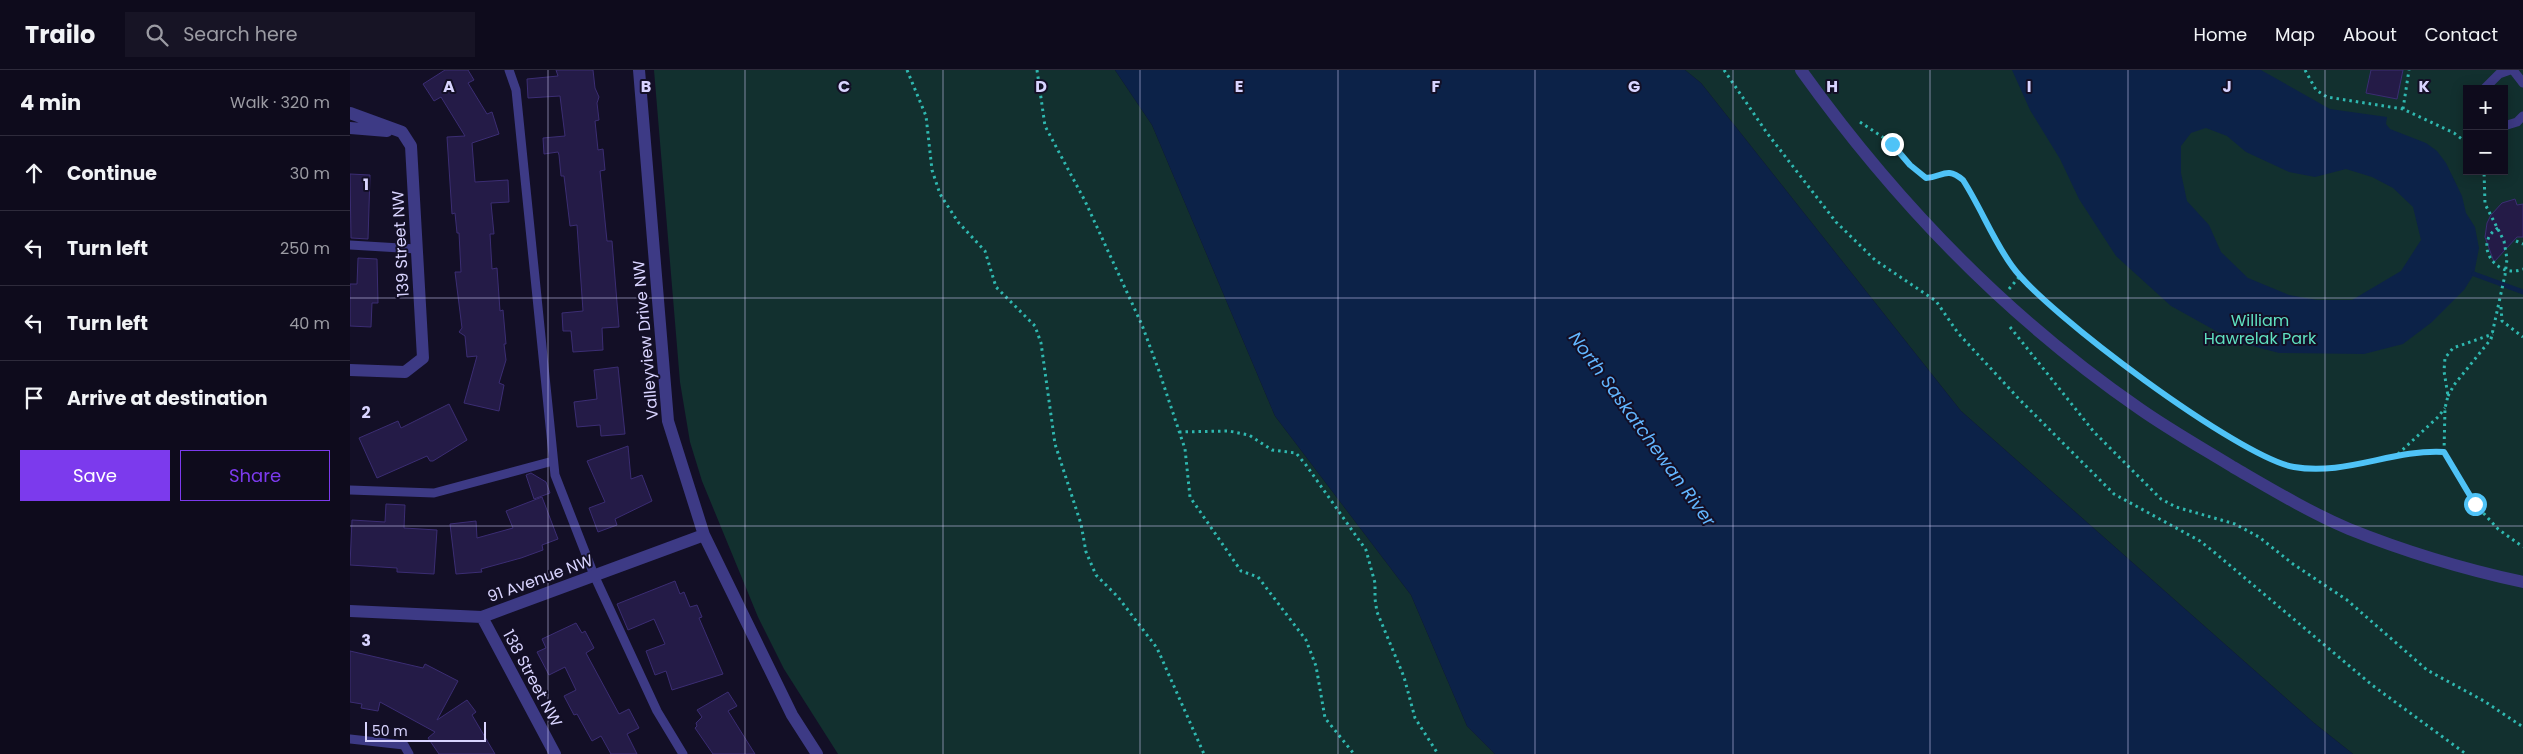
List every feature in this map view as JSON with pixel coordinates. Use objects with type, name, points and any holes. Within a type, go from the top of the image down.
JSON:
[{"type":"street","name":"Valleyview Drive NW","points":[[639,70],[668,420],[704,535],[792,715],[817,754]]},
{"type":"street","points":[[1800,70],[1856,143],[1941,239],[2032,325],[2138,408],[2288,498],[2348,528],[2444,563],[2523,582]]},
{"type":"street","points":[[350,113],[402,132]]},
{"type":"street","points":[[350,128],[402,132]]},
{"type":"street","name":"139 Street NW","points":[[350,370],[405,372],[423,358],[412,146],[402,132]]},
{"type":"street","name":"91 Avenue NW","points":[[350,611],[482,617],[704,535]]},
{"type":"street","name":"138 Street NW","points":[[482,617],[555,754]]},
{"type":"lane","points":[[509,70],[516,90],[555,475],[594,576],[657,711],[683,754]]},
{"type":"lane","points":[[2488,85],[2499,74],[2512,70],[2523,82]]},
{"type":"lane","points":[[2508,125],[2517,122],[2523,116]]},
{"type":"lane","points":[[350,245],[417,248]]},
{"type":"lane","points":[[350,490],[434,493],[553,461]]},
{"type":"lane","points":[[350,739],[404,745],[409,754]]},
{"type":"path","points":[[907,70],[926,116],[932,170],[940,194],[958,222],[985,251],[996,287],[1035,326],[1041,343],[1055,444],[1081,524],[1086,552],[1096,575],[1118,597],[1157,648],[1204,754]]},
{"type":"path","points":[[1037,70],[1045,126],[1085,202],[1142,325],[1184,449],[1190,497],[1241,571],[1258,577],[1306,640],[1316,666],[1325,718],[1354,754]]},
{"type":"path","points":[[1724,70],[1767,133],[1836,222],[1875,260],[1936,300],[1958,333],[2019,400],[2114,494],[2200,541],[2372,685],[2466,754]]},
{"type":"path","points":[[2304,70],[2316,90],[2327,97],[2403,109],[2454,133],[2463,140]]},
{"type":"path","points":[[2403,109],[2409,70]]},
{"type":"path","points":[[1855,118],[1892,144],[1910,165],[1926,178],[1945,172],[1957,175],[1963,180],[2001,248],[2020,276],[2050,304],[2133,370],[2211,425],[2266,457],[2294,467],[2309,469],[2336,468],[2398,454],[2444,452]]},
{"type":"path","points":[[2398,454],[2438,417],[2454,385],[2489,343],[2493,334],[2506,270],[2504,241],[2485,204],[2484,175]]},
{"type":"path","points":[[2498,228],[2489,236],[2487,247],[2494,264],[2506,270],[2523,269]]},
{"type":"path","points":[[2516,241],[2523,244]]},
{"type":"path","points":[[2007,290],[2020,276]]},
{"type":"path","points":[[2500,301],[2502,321],[2523,337]]},
{"type":"path","points":[[2006,321],[2094,432],[2161,498],[2176,507],[2235,524],[2260,537],[2293,564],[2347,600],[2427,670],[2484,701],[2523,726]]},
{"type":"path","points":[[2448,396],[2444,371],[2448,354],[2453,348],[2493,334]]},
{"type":"path","points":[[2444,408],[2444,452],[2475,504],[2498,530],[2523,547]]},
{"type":"path","points":[[1179,432],[1229,431],[1249,435],[1272,450],[1296,453],[1306,465],[1366,550],[1375,582],[1377,612],[1404,677],[1415,718],[1438,754]]},
{"type":"green space","points":[[654,70],[1115,70],[1152,125],[1275,416],[1411,595],[1467,726],[1495,754],[838,754],[784,669],[758,617],[702,481],[690,442],[680,382]]},
{"type":"green space","name":"William Hawrelak Park","points":[[1685,70],[2523,70],[2523,754],[2353,754],[2314,723],[1961,411],[1701,83]]},
{"type":"water","name":"North Saskatchewan River","points":[[1115,70],[1685,70],[1701,83],[1961,411],[2314,723],[2353,754],[1495,754],[1467,726],[1411,595],[1275,416],[1152,125]]},
{"type":"water","points":[[2012,70],[2261,70],[2330,109],[2387,117],[2386,124],[2390,129],[2426,143],[2437,151],[2446,163],[2462,196],[2466,213],[2475,227],[2479,248],[2474,274],[2464,290],[2432,322],[2403,344],[2364,354],[2279,353],[2234,341],[2171,306],[2116,256],[2079,199],[2060,159],[2030,110]],"holes":[[[2206,128],[2227,136],[2246,152],[2289,172],[2315,177],[2346,169],[2372,177],[2393,188],[2413,207],[2421,240],[2401,271],[2352,300],[2317,300],[2289,295],[2248,278],[2221,252],[2209,225],[2187,201],[2181,173],[2181,146],[2191,133]]]},
{"type":"building","points":[[445,70],[468,70],[474,80],[468,83],[487,114],[492,112],[499,134],[472,143],[475,182],[508,180],[509,202],[491,203],[494,234],[490,234],[492,269],[497,268],[500,311],[503,310],[506,344],[504,344],[506,360],[499,383],[504,385],[499,411],[464,403],[477,356],[467,357],[465,336],[459,332],[462,328],[455,272],[461,272],[459,233],[457,233],[455,213],[452,214],[447,137],[465,136],[441,97],[434,101],[423,84]]},
{"type":"building","points":[[556,70],[593,70],[595,88],[599,97],[597,103],[599,120],[595,121],[598,150],[603,149],[605,170],[600,171],[607,241],[612,241],[619,327],[602,328],[603,350],[573,352],[571,331],[563,331],[562,313],[583,311],[577,225],[570,226],[564,176],[561,176],[558,152],[544,154],[543,138],[565,136],[560,96],[528,98],[527,79],[558,76]]},
{"type":"building","points":[[2371,70],[2403,70],[2397,99],[2366,93]]},
{"type":"building","points":[[350,174],[370,175],[368,239],[351,238]]},
{"type":"building","points":[[2515,199],[2517,205],[2523,204],[2523,237],[2517,237],[2494,262],[2485,237],[2487,223],[2491,215],[2502,203]]},
{"type":"building","points":[[358,258],[377,259],[378,303],[372,303],[371,327],[350,326],[350,284],[357,284]]},
{"type":"building","points":[[618,367],[625,434],[601,436],[600,425],[577,427],[574,402],[597,399],[594,370]]},
{"type":"building","points":[[449,404],[467,440],[433,461],[430,461],[427,456],[377,478],[359,438],[398,421],[401,428]]},
{"type":"building","points":[[628,446],[631,479],[642,475],[652,501],[615,519],[617,525],[598,532],[589,508],[605,502],[587,461]]},
{"type":"building","points":[[531,473],[546,482],[550,493],[534,499],[526,475]]},
{"type":"building","points":[[542,497],[558,539],[542,545],[543,550],[481,569],[482,572],[456,574],[450,524],[476,521],[477,538],[513,528],[506,511]]},
{"type":"building","points":[[386,504],[405,505],[404,528],[437,530],[434,574],[397,572],[397,568],[350,565],[352,520],[385,522]]},
{"type":"building","points":[[675,581],[680,594],[684,592],[690,607],[697,605],[702,617],[699,618],[723,674],[672,690],[666,671],[655,675],[646,651],[665,644],[654,619],[628,630],[617,604]]},
{"type":"building","points":[[576,623],[582,633],[585,631],[594,648],[586,653],[619,714],[629,709],[639,728],[627,734],[637,754],[611,754],[601,736],[592,741],[577,714],[574,715],[564,696],[576,690],[565,667],[549,675],[537,652],[546,648],[542,639]]},
{"type":"building","points":[[350,651],[423,668],[425,664],[458,681],[437,720],[467,700],[476,712],[472,715],[495,754],[439,754],[428,738],[435,732],[380,702],[378,711],[361,708],[362,704],[350,702]]},
{"type":"building","points":[[728,692],[737,706],[728,711],[755,754],[713,754],[695,728],[697,726],[696,723],[702,717],[697,710]]},
{"type":"waterway","points":[[2474,274],[2523,292]]},
{"type":"route","points":[[1892,144],[1922,176],[1930,178],[1945,172],[1957,175],[1963,180],[2012,266],[2034,290],[2133,370],[2211,425],[2277,462],[2309,469],[2336,468],[2398,454],[2444,452],[2475,504]]}]
